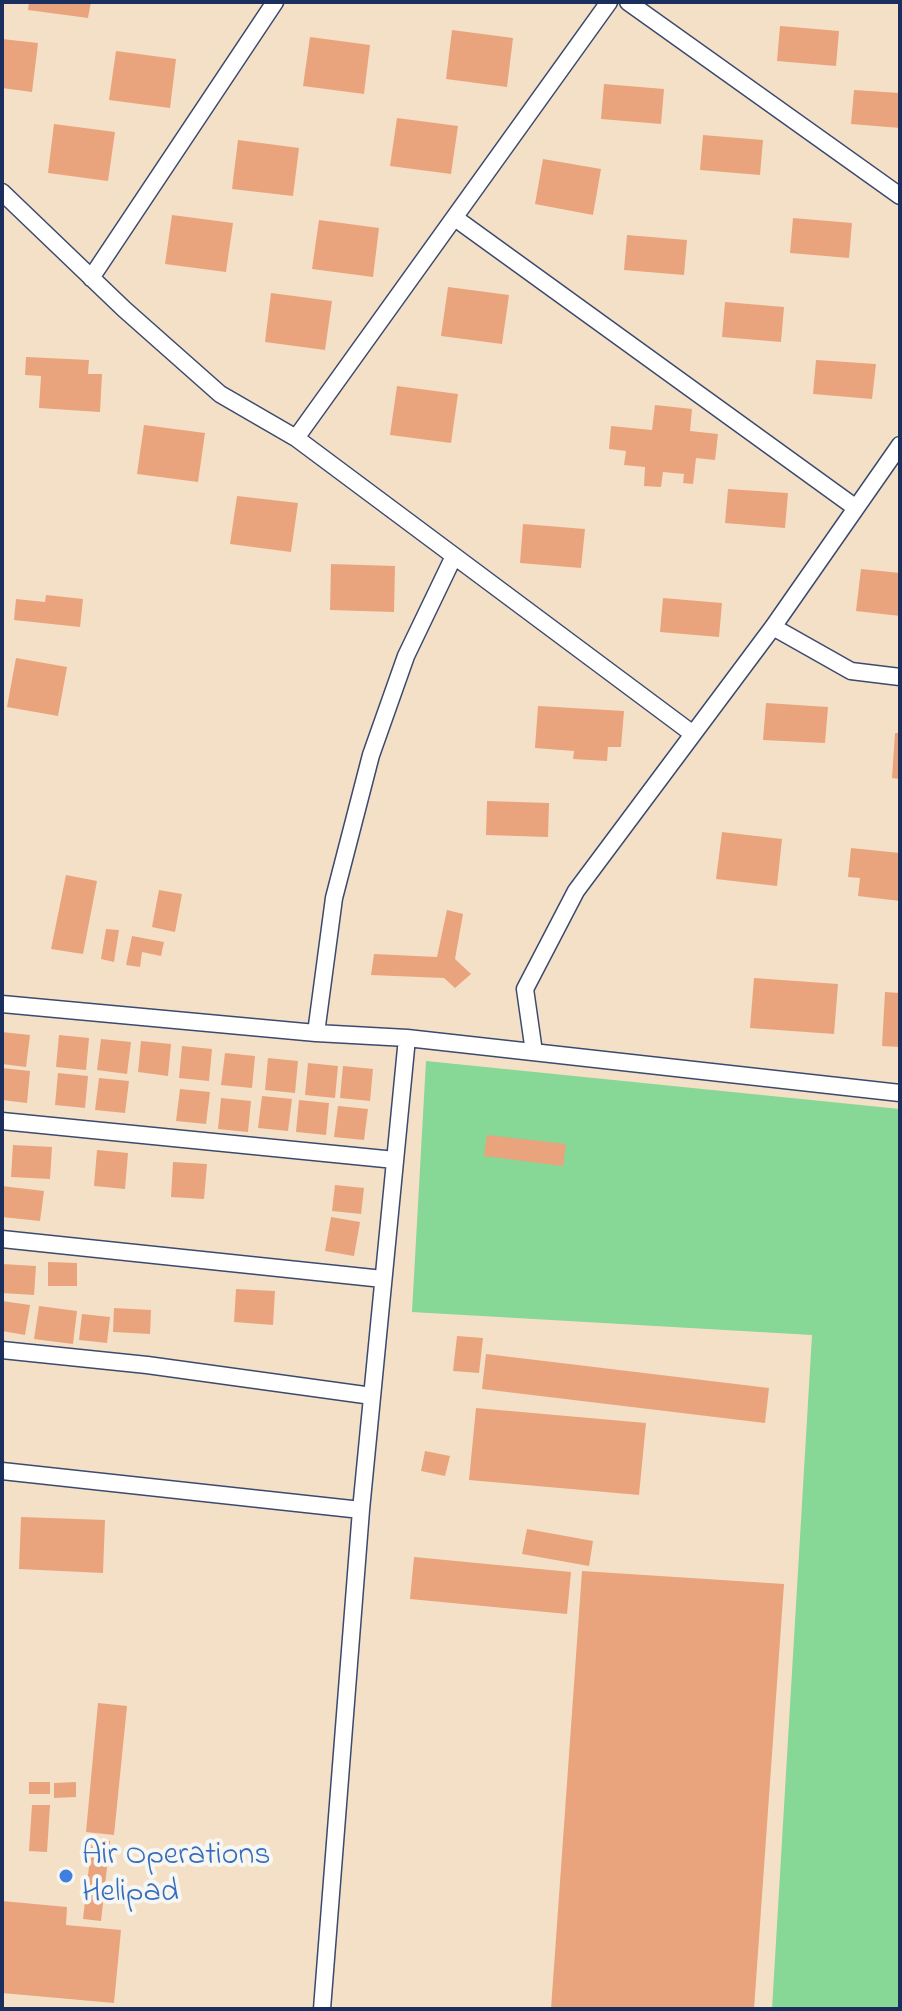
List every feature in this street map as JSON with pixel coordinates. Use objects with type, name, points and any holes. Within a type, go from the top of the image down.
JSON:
[{"type":"street","points":[[91,278],[275,2]]},
{"type":"street","points":[[296,438],[609,2]]},
{"type":"street","points":[[628,2],[900,196]]},
{"type":"street","points":[[2,192],[91,278],[220,394],[296,438],[693,734]]},
{"type":"street","points":[[455,218],[856,508]]},
{"type":"street","points":[[534,1052],[525,989],[576,891],[773,627],[900,445]]},
{"type":"street","points":[[316,1033],[334,898],[371,755],[406,656],[454,556]]},
{"type":"street","points":[[773,627],[851,671],[900,677]]},
{"type":"street","points":[[2,1004],[316,1033],[407,1038],[900,1093]]},
{"type":"street","points":[[322,2009],[361,1510],[407,1038]]},
{"type":"street","points":[[2,1121],[395,1160]]},
{"type":"street","points":[[2,1239],[383,1279]]},
{"type":"street","points":[[2,1350],[147,1365],[372,1396]]},
{"type":"street","points":[[2,1471],[361,1510]]},
{"type":"green space","points":[[426,1061],[900,1109],[900,2009],[772,2009],[812,1335],[412,1312]]},
{"type":"building","points":[[29,2],[91,2],[88,18],[28,10]]},
{"type":"building","points":[[780,26],[839,31],[836,66],[777,61]]},
{"type":"building","points":[[452,30],[513,38],[507,87],[446,79]]},
{"type":"building","points":[[310,37],[370,45],[364,94],[303,86]]},
{"type":"building","points":[[2,39],[38,43],[32,92],[2,88]]},
{"type":"building","points":[[116,51],[176,59],[170,108],[109,100]]},
{"type":"building","points":[[604,84],[664,89],[661,124],[601,119]]},
{"type":"building","points":[[854,90],[900,93],[900,128],[851,124]]},
{"type":"building","points":[[397,118],[458,126],[451,174],[390,166]]},
{"type":"building","points":[[54,124],[115,132],[108,181],[48,173]]},
{"type":"building","points":[[703,135],[763,140],[760,175],[700,170]]},
{"type":"building","points":[[238,140],[299,148],[293,196],[232,189]]},
{"type":"building","points":[[543,159],[601,169],[593,215],[535,204]]},
{"type":"building","points":[[172,215],[233,223],[226,272],[165,264]]},
{"type":"building","points":[[793,218],[852,223],[849,258],[790,253]]},
{"type":"building","points":[[319,220],[379,228],[373,277],[312,269]]},
{"type":"building","points":[[627,235],[687,240],[684,275],[624,270]]},
{"type":"building","points":[[448,287],[509,295],[502,344],[441,336]]},
{"type":"building","points":[[271,293],[332,301],[325,350],[265,342]]},
{"type":"building","points":[[725,302],[784,307],[781,342],[722,337]]},
{"type":"building","points":[[26,357],[89,360],[88,374],[102,374],[100,412],[39,408],[41,376],[25,375]]},
{"type":"building","points":[[816,360],[876,364],[872,399],[813,394]]},
{"type":"building","points":[[397,386],[458,394],[451,443],[390,435]]},
{"type":"building","points":[[655,405],[692,409],[690,431],[718,434],[715,460],[696,458],[693,484],[683,483],[684,474],[663,472],[661,487],[644,486],[645,467],[624,465],[626,451],[609,449],[611,426],[652,430]]},
{"type":"building","points":[[144,425],[205,433],[198,482],[137,474]]},
{"type":"building","points":[[728,489],[788,493],[785,528],[725,523]]},
{"type":"building","points":[[237,496],[298,503],[291,552],[230,544]]},
{"type":"building","points":[[523,524],[585,529],[581,568],[520,563]]},
{"type":"building","points":[[331,564],[395,566],[394,612],[330,610]]},
{"type":"building","points":[[861,569],[900,573],[900,616],[856,611]]},
{"type":"building","points":[[46,595],[83,599],[80,627],[14,620],[16,599],[45,602]]},
{"type":"building","points":[[663,598],[722,603],[719,637],[660,632]]},
{"type":"building","points":[[16,658],[67,667],[58,716],[7,707]]},
{"type":"building","points":[[766,703],[828,707],[825,743],[763,740]]},
{"type":"building","points":[[538,706],[624,711],[621,747],[608,747],[607,761],[573,759],[574,751],[535,748]]},
{"type":"building","points":[[895,733],[900,733],[900,779],[892,778]]},
{"type":"building","points":[[487,801],[549,803],[548,837],[486,835]]},
{"type":"building","points":[[722,832],[782,839],[777,886],[716,879]]},
{"type":"building","points":[[851,848],[900,853],[900,901],[858,896],[860,878],[848,877]]},
{"type":"building","points":[[66,875],[97,881],[83,954],[51,949]]},
{"type":"building","points":[[159,890],[182,894],[175,932],[152,927]]},
{"type":"building","points":[[447,910],[463,914],[455,959],[471,974],[455,988],[444,978],[371,975],[374,954],[437,957]]},
{"type":"building","points":[[106,929],[119,930],[114,962],[101,959]]},
{"type":"building","points":[[132,936],[164,942],[161,956],[142,952],[140,967],[126,965]]},
{"type":"building","points":[[754,978],[838,984],[834,1034],[750,1028]]},
{"type":"building","points":[[885,992],[900,993],[900,1047],[882,1046]]},
{"type":"building","points":[[2,1032],[30,1035],[26,1067],[2,1064]]},
{"type":"building","points":[[59,1035],[89,1038],[86,1070],[56,1067]]},
{"type":"building","points":[[101,1039],[131,1042],[127,1074],[97,1070]]},
{"type":"building","points":[[141,1041],[171,1044],[168,1076],[138,1072]]},
{"type":"building","points":[[182,1046],[212,1049],[209,1081],[179,1078]]},
{"type":"building","points":[[225,1053],[255,1056],[252,1088],[221,1085]]},
{"type":"building","points":[[268,1058],[298,1061],[295,1093],[265,1090]]},
{"type":"building","points":[[308,1063],[338,1066],[335,1098],[305,1095]]},
{"type":"building","points":[[343,1066],[373,1069],[370,1101],[340,1098]]},
{"type":"building","points":[[2,1068],[30,1071],[27,1103],[2,1100]]},
{"type":"building","points":[[58,1073],[88,1076],[85,1108],[55,1105]]},
{"type":"building","points":[[99,1078],[129,1081],[125,1113],[95,1110]]},
{"type":"building","points":[[180,1089],[210,1092],[206,1124],[176,1121]]},
{"type":"building","points":[[262,1096],[292,1099],[288,1131],[258,1128]]},
{"type":"building","points":[[221,1098],[251,1101],[248,1132],[218,1129]]},
{"type":"building","points":[[299,1100],[329,1103],[326,1135],[296,1132]]},
{"type":"building","points":[[338,1106],[368,1109],[364,1140],[334,1137]]},
{"type":"building","points":[[487,1135],[566,1144],[563,1166],[484,1156]]},
{"type":"building","points":[[13,1145],[52,1147],[50,1179],[11,1177]]},
{"type":"building","points":[[97,1150],[128,1153],[125,1189],[94,1186]]},
{"type":"building","points":[[173,1162],[207,1164],[204,1199],[171,1197]]},
{"type":"building","points":[[335,1185],[364,1188],[361,1214],[332,1211]]},
{"type":"building","points":[[2,1186],[44,1191],[40,1221],[2,1217]]},
{"type":"building","points":[[331,1217],[360,1222],[354,1256],[325,1251]]},
{"type":"building","points":[[48,1262],[77,1263],[77,1286],[48,1286]]},
{"type":"building","points":[[2,1264],[36,1266],[34,1295],[2,1293]]},
{"type":"building","points":[[236,1289],[275,1291],[273,1325],[234,1322]]},
{"type":"building","points":[[2,1301],[30,1305],[25,1335],[2,1331]]},
{"type":"building","points":[[39,1306],[77,1311],[73,1344],[34,1339]]},
{"type":"building","points":[[114,1308],[151,1310],[150,1334],[113,1332]]},
{"type":"building","points":[[82,1314],[110,1317],[107,1343],[79,1340]]},
{"type":"building","points":[[457,1336],[483,1338],[479,1373],[453,1371]]},
{"type":"building","points":[[486,1354],[769,1388],[765,1423],[482,1389]]},
{"type":"building","points":[[476,1408],[646,1423],[639,1495],[469,1480]]},
{"type":"building","points":[[425,1451],[450,1456],[445,1476],[421,1471]]},
{"type":"building","points":[[21,1517],[105,1520],[103,1573],[19,1569]]},
{"type":"building","points":[[527,1529],[593,1541],[589,1566],[522,1554]]},
{"type":"building","points":[[414,1557],[571,1572],[567,1614],[410,1599]]},
{"type":"building","points":[[582,1571],[784,1584],[754,2009],[551,2009]]},
{"type":"building","points":[[98,1703],[127,1706],[114,1835],[86,1832]]},
{"type":"building","points":[[29,1782],[50,1782],[50,1794],[29,1794]]},
{"type":"building","points":[[76,1782],[76,1797],[54,1798],[54,1783]]},
{"type":"building","points":[[32,1805],[50,1805],[47,1852],[29,1851]]},
{"type":"building","points":[[92,1840],[110,1841],[101,1921],[83,1919]]},
{"type":"building","points":[[2,1901],[67,1907],[66,1925],[121,1930],[114,2003],[2,1993]]},
{"type":"place","name":"Air Operations Helipad","points":[[66,1876]]}]
